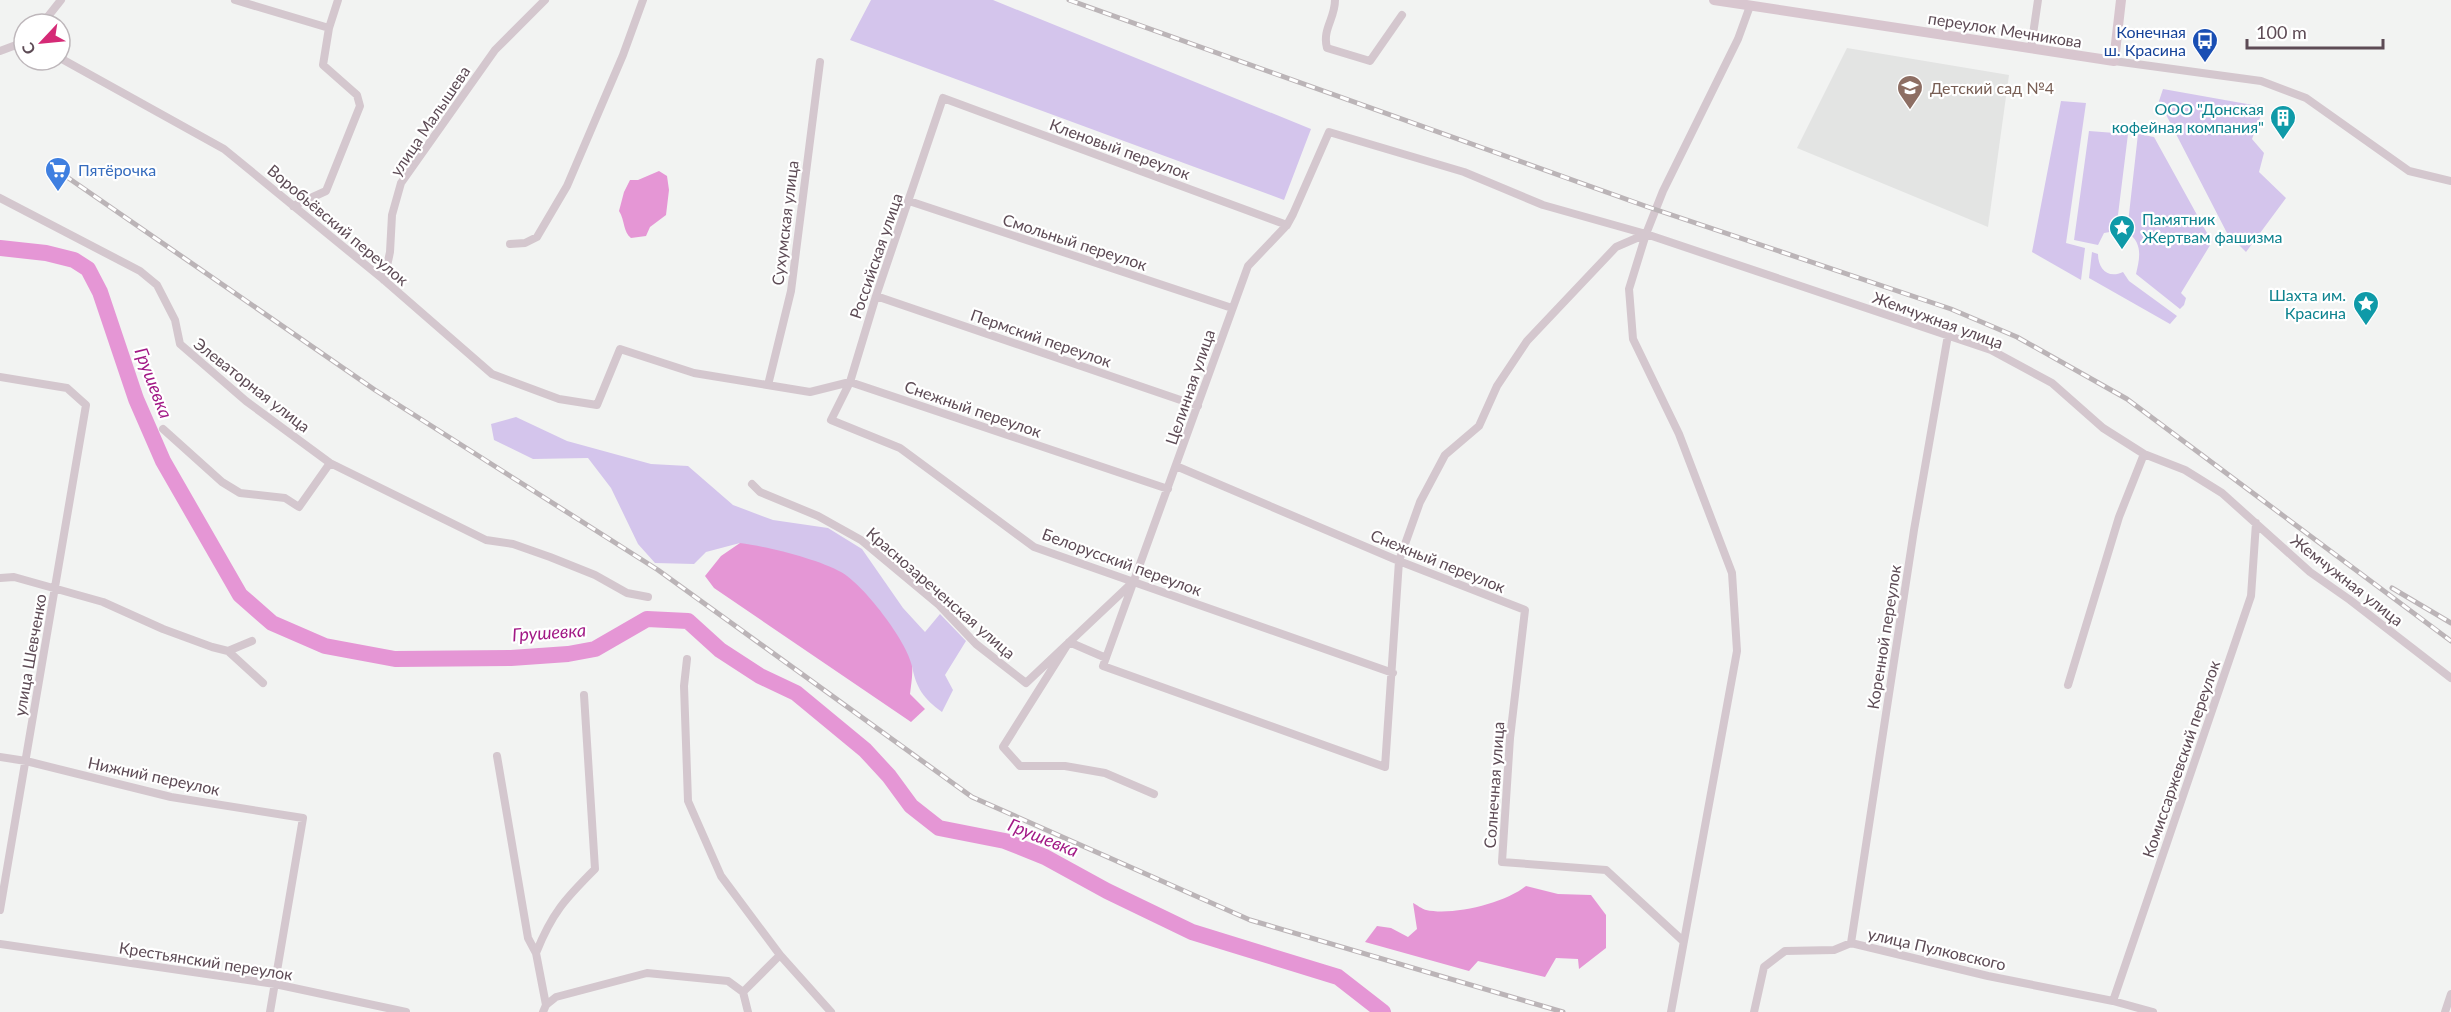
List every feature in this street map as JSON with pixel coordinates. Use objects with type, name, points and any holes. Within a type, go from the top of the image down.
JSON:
[{"type":"street","points":[[52,12],[61,0]]},
{"type":"street","points":[[235,0],[329,28]]},
{"type":"street","points":[[294,206],[326,191],[360,106],[357,95],[323,65],[329,28],[338,0]]},
{"type":"street","name":"улица Малышева","points":[[384,280],[390,252],[392,215],[401,183],[495,50],[545,0]]},
{"type":"street","points":[[510,244],[525,243],[537,237],[567,186],[644,0]]},
{"type":"street","points":[[1335,0],[1335,11],[1324,37],[1327,48],[1370,61],[1402,15]]},
{"type":"street","name":"переулок Мечникова","points":[[1720,0],[2114,61]]},
{"type":"street","points":[[2031,48],[2038,0]]},
{"type":"street","points":[[2121,0],[2114,61],[2261,81],[2306,98],[2409,171],[2451,181]]},
{"type":"street","points":[[1671,1012],[1682,940],[1737,651],[1732,573],[1679,434],[1633,339],[1629,289],[1646,234],[1663,191],[1737,39],[1750,6]]},
{"type":"street","name":"Сухумская улица","points":[[768,385],[791,291],[820,62]]},
{"type":"street","name":"Воробьёвский переулок","points":[[72,65],[224,149],[384,280],[492,374],[559,399],[597,405],[620,349],[694,373],[768,385]]},
{"type":"street","name":"Российская улица","points":[[831,420],[849,382],[943,98]]},
{"type":"street","name":"Кленовый переулок","points":[[943,98],[1287,225]]},
{"type":"street","name":"Целинная улица","points":[[1105,662],[1248,266],[1287,225],[1329,132],[1464,172],[1543,205],[1646,234]]},
{"type":"street","name":"Элеваторная улица","points":[[0,198],[140,271],[158,285],[175,320],[180,345],[246,401],[330,463],[486,540],[513,544],[550,557],[595,575],[627,593],[648,597]]},
{"type":"street","name":"Смольный переулок","points":[[909,201],[1232,308]]},
{"type":"street","points":[[1069,642],[1105,662],[1385,767],[1399,561],[1420,502],[1445,455],[1479,426],[1497,386],[1527,341],[1616,247],[1646,234]]},
{"type":"street","name":"Жемчужная улица","points":[[1646,234],[1990,350],[2052,383],[2103,428],[2144,454],[2194,476],[2222,493],[2310,572],[2451,678]]},
{"type":"street","name":"Пермский переулок","points":[[876,296],[1198,406]]},
{"type":"street","name":"Коренной переулок","points":[[1851,943],[1914,530],[1948,335]]},
{"type":"street","name":"улица Шевченко","points":[[0,376],[68,388],[86,405],[0,910]]},
{"type":"street","points":[[768,385],[810,392],[849,382]]},
{"type":"street","name":"Снежный переулок","points":[[849,382],[1168,489]]},
{"type":"street","name":"Белорусский переулок","points":[[831,420],[900,448],[1034,547],[1393,672]]},
{"type":"street","points":[[163,429],[206,470],[231,488],[240,493],[285,498],[300,507],[330,463]]},
{"type":"street","points":[[2068,685],[2119,517],[2144,454]]},
{"type":"street","name":"Снежный переулок","points":[[1176,466],[1399,561],[1525,610]]},
{"type":"street","name":"Краснозареченская улица","points":[[752,484],[760,492],[818,516],[861,540],[939,606],[976,644],[1026,683],[1134,581]]},
{"type":"street","name":"Комиссаржевский переулок","points":[[2113,1001],[2251,596],[2256,523]]},
{"type":"street","points":[[0,578],[14,577],[103,602],[191,640],[228,651],[263,683]]},
{"type":"street","name":"Солнечная улица","points":[[1525,610],[1510,738],[1502,862],[1606,870],[1682,940]]},
{"type":"street","points":[[228,651],[252,641]]},
{"type":"street","name":"Краснозареченская улица","points":[[1069,642],[1003,747],[1020,766],[1065,766],[1105,773],[1154,794]]},
{"type":"street","points":[[687,659],[684,686],[688,801],[721,876],[780,955],[831,1012]]},
{"type":"street","points":[[536,953],[547,923],[567,897],[595,869],[584,695]]},
{"type":"street","points":[[497,756],[528,938],[536,953],[544,1009]]},
{"type":"street","name":"Нижний переулок","points":[[0,757],[26,761],[171,797],[303,818],[275,984]]},
{"type":"street","name":"улица Пулковского","points":[[1754,1012],[1764,967],[1785,951],[1834,950],[1851,943],[1988,976],[2113,1001],[2152,1012]]},
{"type":"street","name":"Крестьянский переулок","points":[[0,944],[275,984],[406,1012]]},
{"type":"street","points":[[743,992],[780,955]]},
{"type":"street","points":[[544,1009],[556,997],[647,973],[728,981],[743,992],[748,1012]]},
{"type":"street","points":[[270,1012],[275,984]]},
{"type":"street","points":[[2445,1012],[2451,994]]},
{"type":"shaded area","points":[[871,0],[993,0],[1311,129],[1284,200],[850,40]]},
{"type":"shaded area","name":"Детский сад №4","points":[[1847,48],[2009,75],[1988,227],[1797,148]]},
{"type":"shaded area","points":[[2163,89],[2264,107],[2252,139],[2264,153],[2259,172],[2286,198],[2246,252],[2227,233],[2159,101]]},
{"type":"shaded area","points":[[2061,101],[2086,103],[2066,243],[2085,248],[2081,280],[2032,252]]},
{"type":"shaded area","points":[[2089,131],[2128,134],[2116,231],[2104,233],[2098,245],[2074,240]]},
{"type":"shaded area","points":[[2138,134],[2154,137],[2212,242],[2181,293],[2186,298],[2180,309],[2136,274],[2138,246],[2127,232]]},
{"type":"shaded area","points":[[659,171],[667,176],[669,190],[666,215],[650,227],[646,236],[631,238],[619,211],[624,192],[630,180],[638,180]]},
{"type":"shaded area","points":[[2092,252],[2098,254],[2100,264],[2105,271],[2113,274],[2123,272],[2129,281],[2177,316],[2170,324],[2089,278]]},
{"type":"shaded area","points":[[516,417],[567,441],[651,464],[688,466],[733,505],[773,520],[828,528],[862,549],[903,608],[925,632],[940,614],[966,641],[945,675],[953,690],[942,712],[922,692],[912,666],[740,543],[706,552],[694,564],[655,563],[638,544],[611,488],[588,458],[533,459],[494,440],[491,424]]},
{"type":"shaded area","points":[[740,543],[806,558],[831,567],[850,578],[872,600],[902,642],[912,666],[910,694],[925,709],[911,722],[714,588],[705,576],[721,556]]},
{"type":"shaded area","points":[[1526,886],[1558,894],[1591,895],[1606,915],[1606,948],[1579,969],[1578,959],[1556,958],[1545,977],[1478,961],[1469,971],[1365,942],[1377,926],[1391,928],[1408,937],[1417,929],[1413,903],[1426,910],[1464,910],[1505,898]]},
{"type":"waterway","name":"Грушевка","points":[[0,248],[46,253],[74,260],[88,269],[100,292],[136,399],[163,461],[240,595],[272,623],[325,646],[395,659],[511,658],[568,654],[595,649],[647,619],[688,621],[720,650],[760,676],[796,693],[865,750],[889,776],[911,806],[939,828],[1005,841],[1045,857],[1107,891],[1192,932],[1338,977],[1383,1012]]},
{"type":"railway","points":[[1069,0],[1648,207],[1951,309],[2017,337],[2127,399],[2451,641]]},
{"type":"railway","points":[[64,175],[375,390],[658,570],[972,797],[1250,920],[1563,1012]]},
{"type":"railway","points":[[2392,588],[2451,623]]},
{"type":"place","name":"Конечная ш. Красина","points":[[2205,64]]},
{"type":"place","name":"Детский сад №4","points":[[1910,111]]},
{"type":"place","name":"ООО \"Донская кофейная компания\"","points":[[2283,141]]},
{"type":"place","name":"Пятёрочка","points":[[58,193]]},
{"type":"place","name":"Памятник Жертвам фашизма","points":[[2122,251]]},
{"type":"place","name":"Шахта им. Красина","points":[[2366,327]]}]
